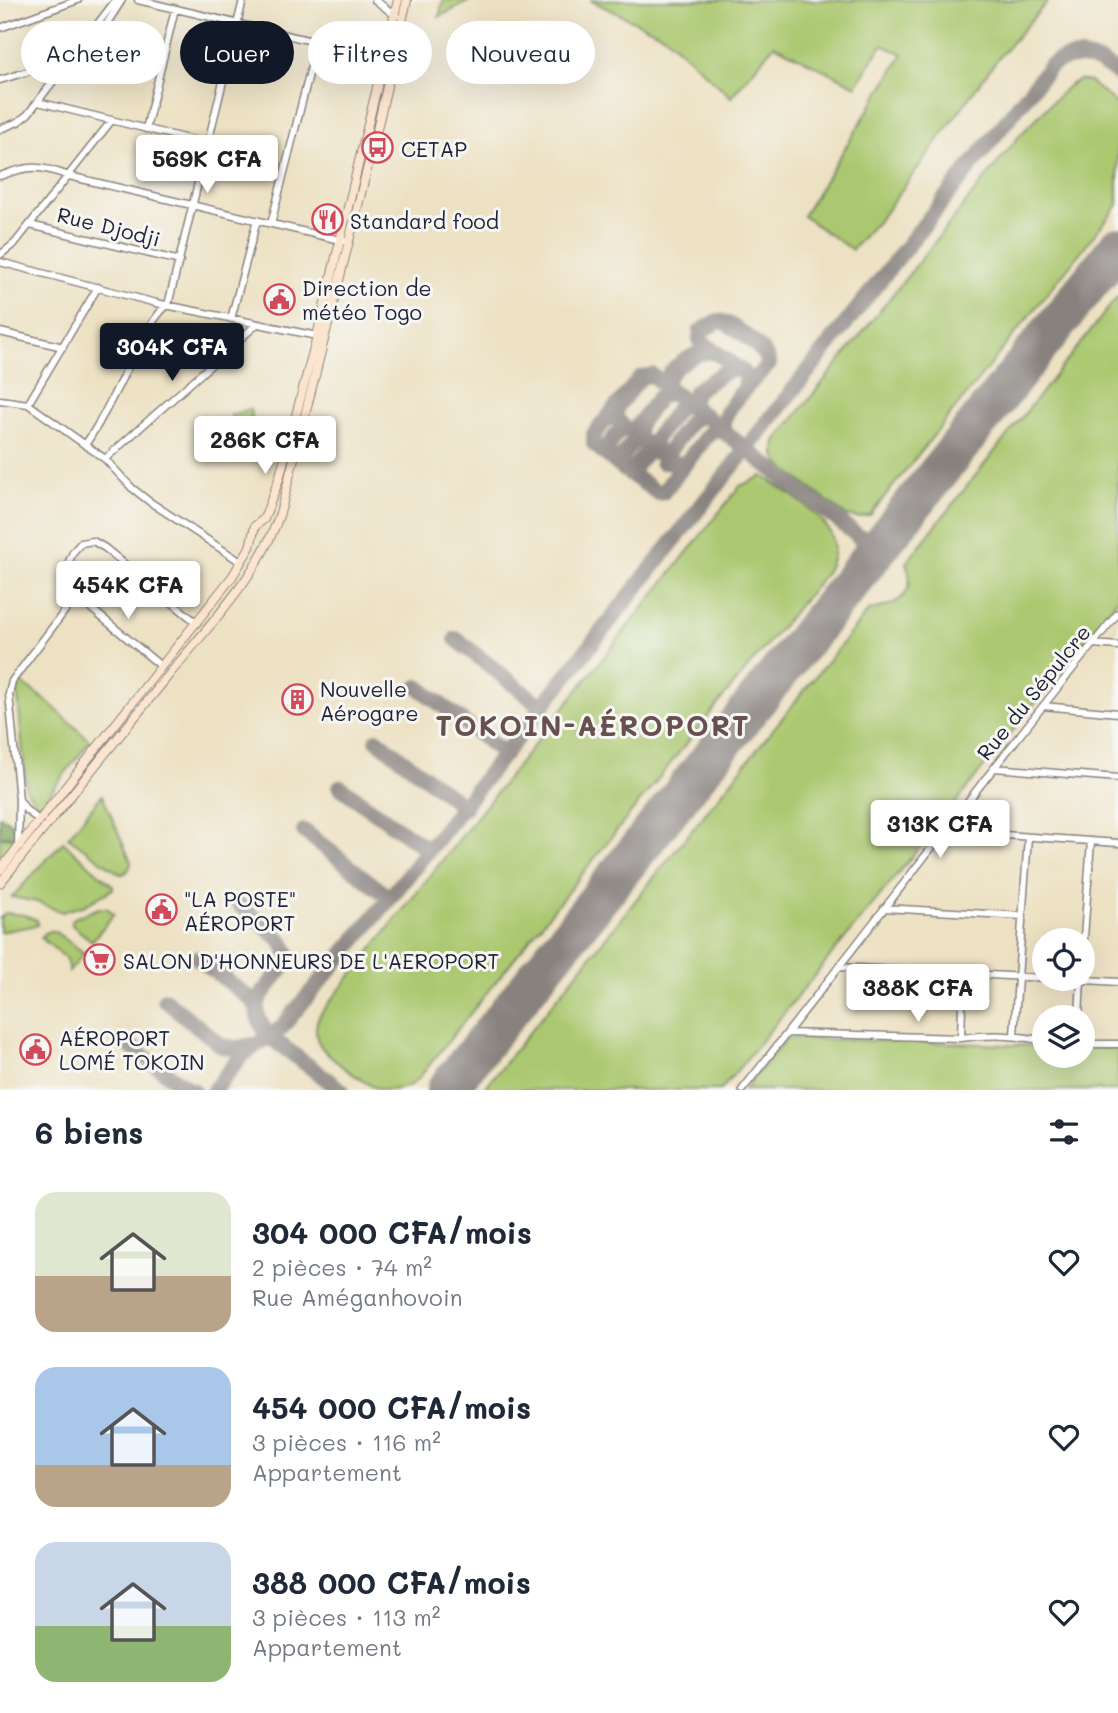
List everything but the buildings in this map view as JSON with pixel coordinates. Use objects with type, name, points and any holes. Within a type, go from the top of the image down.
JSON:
[{"type":"main road","points":[[0,883],[208,627],[256,564],[272,537],[384,99],[398,17],[398,0]]},
{"type":"main road","points":[[397,21],[407,0]]},
{"type":"main road","points":[[0,870],[197,623],[241,562],[250,547],[253,530],[264,519],[279,479],[317,336],[377,84]]},
{"type":"main road","points":[[374,96],[384,99]]},
{"type":"street","points":[[0,28],[65,2],[78,0]]},
{"type":"street","points":[[100,21],[116,0]]},
{"type":"street","points":[[108,21],[122,0]]},
{"type":"street","points":[[138,0],[225,21]]},
{"type":"street","points":[[238,21],[243,0]]},
{"type":"street","points":[[375,0],[398,17]]},
{"type":"street","points":[[166,46],[175,9]]},
{"type":"street","points":[[0,80],[21,73]]},
{"type":"street","points":[[271,224],[308,78]]},
{"type":"street","points":[[0,129],[18,122],[52,84]]},
{"type":"street","points":[[146,129],[157,84]]},
{"type":"street","points":[[85,445],[147,331],[158,314],[168,305],[222,84]]},
{"type":"street","points":[[38,102],[208,144]]},
{"type":"street","points":[[0,255],[15,243],[30,225],[112,120]]},
{"type":"street","points":[[0,176],[41,166],[68,176],[349,242]]},
{"type":"street","points":[[231,319],[257,220]]},
{"type":"street","name":"Rue Djodji","points":[[30,225],[180,261]]},
{"type":"street","points":[[0,262],[168,305],[317,336]]},
{"type":"street","points":[[28,404],[97,287]]},
{"type":"street","points":[[105,459],[256,325]]},
{"type":"street","points":[[0,332],[63,347]]},
{"type":"street","points":[[0,400],[28,404],[105,459],[149,502],[241,562]]},
{"type":"street","points":[[162,667],[76,596],[69,560],[81,543],[93,541],[105,548],[197,623]]},
{"type":"street","points":[[18,847],[19,800],[9,694],[12,681],[76,596]]},
{"type":"street","name":"Rue du Sépulcre","points":[[742,1090],[915,867],[947,831],[1118,614]]},
{"type":"street","points":[[1093,644],[1118,646]]},
{"type":"street","points":[[1043,706],[1118,713]]},
{"type":"street","points":[[994,768],[1118,778]]},
{"type":"street","points":[[19,800],[26,810],[40,821]]},
{"type":"street","points":[[947,831],[1118,843]]},
{"type":"street","points":[[1014,1035],[1028,837]]},
{"type":"street","points":[[1085,928],[1091,841]]},
{"type":"street","points":[[884,908],[1023,916]]},
{"type":"street","points":[[839,967],[1032,977]]},
{"type":"street","points":[[961,1038],[963,974]]},
{"type":"street","points":[[1095,980],[1118,982]]},
{"type":"street","points":[[787,1034],[961,1038],[988,1034],[1032,1038]]},
{"type":"street","points":[[1095,1044],[1118,1044]]},
{"type":"green space","points":[[443,0],[471,0],[439,17]]},
{"type":"green space","points":[[590,0],[1049,0],[996,61],[884,214],[852,250],[803,216],[903,54],[882,45],[856,86],[774,45],[731,97],[665,36]]},
{"type":"green space","points":[[1079,80],[1090,82],[1118,105],[1118,205],[870,515],[859,518],[847,516],[779,464],[775,455],[776,441],[1020,135],[1069,85]]},
{"type":"green space","points":[[1118,296],[1118,599],[941,821],[721,1090],[483,1090],[869,610],[896,602],[907,591],[909,574],[906,563]]},
{"type":"green space","points":[[250,409],[259,459],[245,461],[231,415]]},
{"type":"green space","points":[[762,476],[803,504],[826,526],[831,534],[834,551],[826,573],[418,1079],[402,1088],[383,1090],[360,1079],[334,1060],[320,1045],[316,1031],[321,1013],[740,486]]},
{"type":"green space","points":[[19,681],[48,702],[90,741],[39,807],[26,789],[17,685]]},
{"type":"green space","points":[[102,795],[131,862],[128,871],[122,874],[68,837]]},
{"type":"green space","points":[[0,816],[14,828],[18,827],[18,837],[0,836]]},
{"type":"green space","points":[[0,838],[18,839],[19,846],[0,868]]},
{"type":"green space","points":[[63,842],[113,886],[113,889],[85,905],[62,912],[37,902],[12,897]]},
{"type":"green space","points":[[99,908],[107,908],[114,914],[92,941],[71,922],[74,918]]},
{"type":"green space","points":[[5,913],[25,915],[37,920],[38,925],[0,932],[0,918]]},
{"type":"green space","points":[[49,931],[54,931],[84,953],[69,972],[66,958],[41,938]]},
{"type":"green space","points":[[787,1038],[1032,1046],[1032,1068],[1095,1068],[1095,1047],[1118,1048],[1118,1090],[744,1090]]},
{"type":"taxiway","points":[[214,1090],[242,1055],[281,1028],[390,898],[1050,66],[1067,58],[1085,58],[1102,63],[1118,74]]},
{"type":"taxiway","points":[[745,389],[746,378],[742,371],[700,341],[701,331],[718,321],[748,338],[763,352],[769,364],[728,410],[722,426],[727,434],[718,429],[710,432],[663,492],[658,493],[594,444],[594,434],[641,377],[652,375],[670,390],[709,419],[727,434],[858,536]]},
{"type":"taxiway","points":[[669,391],[666,381],[673,370],[693,356],[714,353]]},
{"type":"taxiway","points":[[655,452],[654,440],[679,407],[692,407],[695,391],[726,371],[739,369]]},
{"type":"taxiway","points":[[638,438],[638,425],[659,397],[667,393],[674,395]]},
{"type":"taxiway","points":[[617,406],[615,417],[626,429],[669,462],[676,465],[683,463]]},
{"type":"taxiway","points":[[662,462],[669,462],[669,451],[691,421],[706,416]]},
{"type":"taxiway","points":[[607,455],[613,439],[620,430],[626,429]]},
{"type":"taxiway","points":[[622,468],[621,458],[633,442],[640,440]]},
{"type":"taxiway","points":[[634,476],[634,468],[647,451],[655,452]]},
{"type":"taxiway","points":[[861,571],[866,553],[858,536],[874,540],[890,534]]},
{"type":"taxiway","points":[[456,639],[542,707]]},
{"type":"taxiway","points":[[418,687],[505,754]]},
{"type":"taxiway","points":[[377,740],[464,807]]},
{"type":"taxiway","points":[[340,787],[428,850]]},
{"type":"taxiway","points":[[304,831],[390,898]]},
{"type":"taxiway","points":[[238,904],[282,941],[288,954],[285,964],[260,997],[257,1007],[258,1017],[266,1034],[341,1090]]},
{"type":"taxiway","points":[[197,958],[251,999],[257,1007]]},
{"type":"taxiway","points":[[165,1000],[222,1046],[237,1048],[254,1045]]},
{"type":"taxiway","points":[[131,1047],[193,1090]]},
{"type":"runway","points":[[446,1090],[1118,247]]},
{"type":"place","name":"CETAP","points":[[378,148]]},
{"type":"place","name":"Standard food","points":[[327,220]]},
{"type":"place","name":"Direction de météo Togo","points":[[279,299]]},
{"type":"place","name":"Nouvelle Aérogare","points":[[297,700]]},
{"type":"place","name":"\"LA POSTE\" AÉROPORT","points":[[161,910]]},
{"type":"place","name":"SALON D'HONNEURS DE L'AEROPORT","points":[[100,960]]},
{"type":"place","name":"AÉROPORT LOMÉ TOKOIN","points":[[36,1049]]},
{"type":"district","name":"TOKOIN-AÉROPORT","points":[[593,725]]}]
